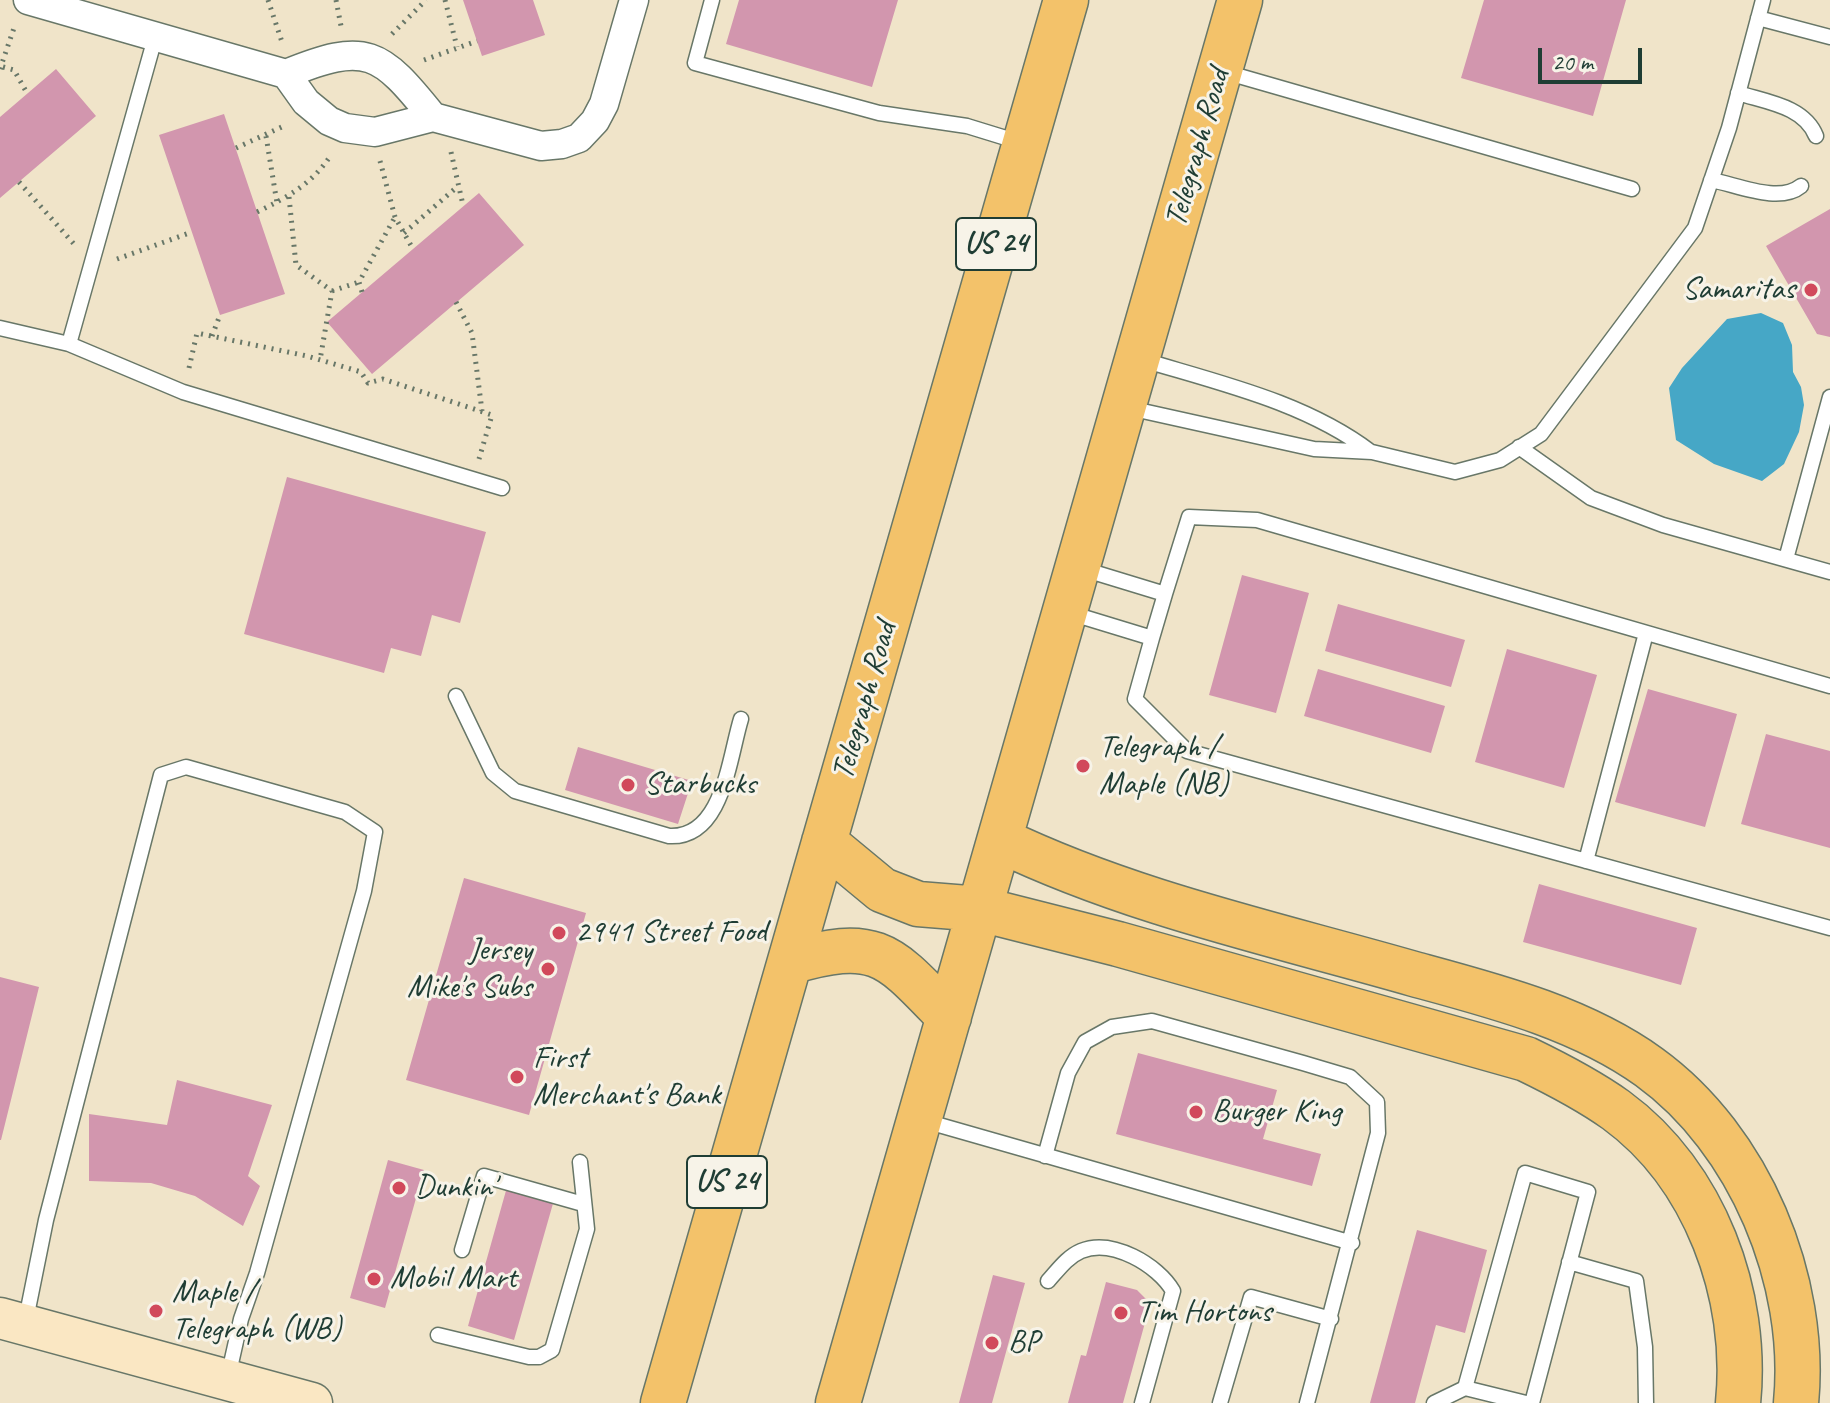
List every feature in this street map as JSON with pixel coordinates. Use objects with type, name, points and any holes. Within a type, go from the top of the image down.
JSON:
[{"type":"highway","name":"Telegraph Road","points":[[663,1403],[1066,0]]},
{"type":"highway","name":"Telegraph Road","points":[[838,1403],[1240,0]]},
{"type":"highway","points":[[1000,840],[1089,880],[1515,1002],[1599,1037],[1650,1068],[1711,1128],[1767,1220],[1785,1269],[1797,1330],[1796,1403]]},
{"type":"highway","points":[[824,842],[867,880],[897,897],[918,904],[980,909],[1526,1059],[1594,1096],[1618,1111],[1659,1150],[1693,1197],[1718,1247],[1732,1297],[1738,1352],[1738,1403]]},
{"type":"highway","points":[[790,962],[833,949],[874,953],[897,964],[949,1017]]},
{"type":"main road","points":[[12,1321],[312,1403]]},
{"type":"street","points":[[23,9],[155,38],[286,74],[312,108],[345,128],[375,132],[444,120],[541,146],[579,138],[595,121],[604,104],[634,0]]},
{"type":"street","points":[[286,74],[325,58],[346,54],[375,57],[400,76],[444,120]]},
{"type":"lane","points":[[712,0],[695,63],[879,113],[967,126],[1025,143]]},
{"type":"lane","points":[[1122,406],[1314,449],[1372,452],[1455,472],[1500,460],[1541,434],[1645,299],[1695,228],[1738,93],[1763,0]]},
{"type":"lane","points":[[1758,18],[1830,37]]},
{"type":"lane","points":[[69,344],[155,38]]},
{"type":"lane","points":[[1220,70],[1632,189]]},
{"type":"lane","points":[[1738,93],[1798,113],[1811,123],[1816,136]]},
{"type":"lane","points":[[1711,180],[1779,195],[1792,194],[1801,186]]},
{"type":"lane","points":[[0,328],[69,344],[183,392],[502,488]]},
{"type":"lane","points":[[1136,357],[1246,391],[1340,428],[1372,452]]},
{"type":"lane","points":[[1786,559],[1830,397]]},
{"type":"lane","points":[[1519,447],[1591,498],[1663,525],[1830,572]]},
{"type":"lane","points":[[1830,686],[1257,520],[1189,517],[1135,699],[1187,751],[1830,928]]},
{"type":"lane","points":[[1078,567],[1165,594]]},
{"type":"lane","points":[[1066,611],[1152,638]]},
{"type":"lane","points":[[1586,861],[1646,633]]},
{"type":"lane","points":[[456,696],[493,773],[515,791],[669,836],[692,832],[712,813],[741,719]]},
{"type":"lane","points":[[12,1321],[46,1220],[161,775],[186,767],[345,812],[375,832],[364,891],[257,1273],[241,1319],[227,1380]]},
{"type":"lane","points":[[1045,1156],[1068,1073],[1085,1042],[1112,1027],[1152,1021],[1303,1063],[1350,1077],[1377,1102],[1378,1133],[1352,1243],[1307,1403]]},
{"type":"lane","points":[[920,1119],[1352,1243]]},
{"type":"lane","points":[[438,1335],[529,1357],[547,1355],[556,1342],[587,1229],[580,1162]]},
{"type":"lane","points":[[1465,1388],[1525,1173],[1588,1192],[1532,1403]]},
{"type":"lane","points":[[462,1250],[484,1176],[583,1204]]},
{"type":"lane","points":[[1048,1281],[1066,1261],[1083,1250],[1104,1249],[1133,1256],[1164,1275],[1173,1291],[1142,1403]]},
{"type":"lane","points":[[1569,1262],[1636,1281],[1645,1347],[1646,1403]]},
{"type":"lane","points":[[1220,1403],[1251,1297],[1331,1319]]},
{"type":"lane","points":[[1434,1403],[1465,1388],[1526,1403]]},
{"type":"path","points":[[375,57],[426,0]]},
{"type":"path","points":[[445,0],[457,47]]},
{"type":"path","points":[[23,9],[1,68],[14,70],[27,93]]},
{"type":"path","points":[[400,76],[424,60],[477,41]]},
{"type":"path","points":[[236,148],[266,136],[312,108]]},
{"type":"path","points":[[444,120],[463,205]]},
{"type":"path","points":[[257,212],[289,197],[324,166],[345,128]]},
{"type":"path","points":[[375,132],[383,182],[395,217],[413,249]]},
{"type":"path","points":[[266,136],[277,203]]},
{"type":"path","points":[[19,182],[78,248]]},
{"type":"path","points":[[404,233],[457,187]]},
{"type":"path","points":[[289,197],[296,265],[332,291]]},
{"type":"path","points":[[332,291],[359,282],[395,217]]},
{"type":"path","points":[[108,263],[192,232]]},
{"type":"path","points":[[359,282],[362,292]]},
{"type":"path","points":[[320,360],[332,291]]},
{"type":"path","points":[[456,302],[472,333],[482,411]]},
{"type":"path","points":[[212,336],[220,315]]},
{"type":"path","points":[[183,392],[197,333],[361,372],[368,383],[383,379],[492,415],[473,479]]},
{"type":"water","points":[[1761,313],[1783,323],[1792,345],[1793,372],[1801,387],[1804,405],[1799,432],[1784,464],[1762,481],[1714,464],[1676,440],[1669,388],[1682,368],[1727,319]]},
{"type":"building","points":[[463,0],[533,0],[545,35],[482,56]]},
{"type":"building","points":[[739,0],[898,0],[872,87],[726,44]]},
{"type":"building","points":[[1484,0],[1626,0],[1593,116],[1461,78]]},
{"type":"building","points":[[56,69],[96,116],[0,198],[0,117]]},
{"type":"building","points":[[224,114],[285,294],[220,315],[159,135]]},
{"type":"building","points":[[479,193],[524,245],[372,374],[327,322]]},
{"type":"building","name":"Samaritas","points":[[1830,209],[1830,337],[1817,334],[1766,246]]},
{"type":"building","points":[[287,477],[486,532],[460,623],[432,615],[421,656],[391,648],[384,673],[244,634]]},
{"type":"building","points":[[1242,575],[1309,593],[1276,713],[1209,695]]},
{"type":"building","points":[[1338,604],[1465,640],[1451,687],[1325,651]]},
{"type":"building","points":[[1507,649],[1597,675],[1564,788],[1475,762]]},
{"type":"building","points":[[1318,669],[1445,706],[1431,753],[1304,716]]},
{"type":"building","points":[[1648,689],[1737,714],[1705,827],[1615,802]]},
{"type":"building","points":[[1766,734],[1830,751],[1830,848],[1741,824]]},
{"type":"building","name":"Starbucks","points":[[578,747],[692,781],[678,824],[565,790]]},
{"type":"building","points":[[464,878],[586,913],[529,1115],[406,1080]]},
{"type":"building","points":[[1539,884],[1697,928],[1681,985],[1523,942]]},
{"type":"building","points":[[0,977],[39,987],[1,1140],[0,1140]]},
{"type":"building","name":"Burger King","points":[[1138,1053],[1277,1090],[1263,1139],[1321,1154],[1312,1186],[1116,1134]]},
{"type":"building","points":[[177,1080],[272,1105],[248,1176],[260,1186],[243,1226],[195,1196],[151,1183],[89,1181],[89,1114],[167,1125]]},
{"type":"building","points":[[388,1160],[424,1170],[385,1308],[350,1298]]},
{"type":"building","points":[[507,1187],[554,1200],[514,1340],[468,1326]]},
{"type":"building","points":[[1417,1230],[1487,1250],[1465,1333],[1436,1325],[1415,1403],[1370,1403]]},
{"type":"building","name":"BP","points":[[993,1275],[1025,1283],[992,1403],[959,1403]]},
{"type":"building","points":[[1106,1282],[1137,1290],[1148,1301],[1149,1308],[1123,1403],[1068,1403],[1081,1355],[1086,1356]]},
{"type":"place","name":"Samaritas","points":[[1811,290]]},
{"type":"place","name":"Telegraph / Maple (NB)","points":[[1083,766]]},
{"type":"place","name":"Starbucks","points":[[628,785]]},
{"type":"place","name":"2941 Street Food","points":[[559,933]]},
{"type":"place","name":"Jersey Mike's Subs","points":[[548,969]]},
{"type":"place","name":"First Merchant's Bank","points":[[517,1077]]},
{"type":"place","name":"Burger King","points":[[1196,1112]]},
{"type":"place","name":"Dunkin'","points":[[399,1188]]},
{"type":"place","name":"Mobil Mart","points":[[374,1279]]},
{"type":"place","name":"Maple / Telegraph (WB)","points":[[156,1311]]},
{"type":"place","name":"Tim Hortons","points":[[1121,1313]]},
{"type":"place","name":"BP","points":[[992,1343]]}]
